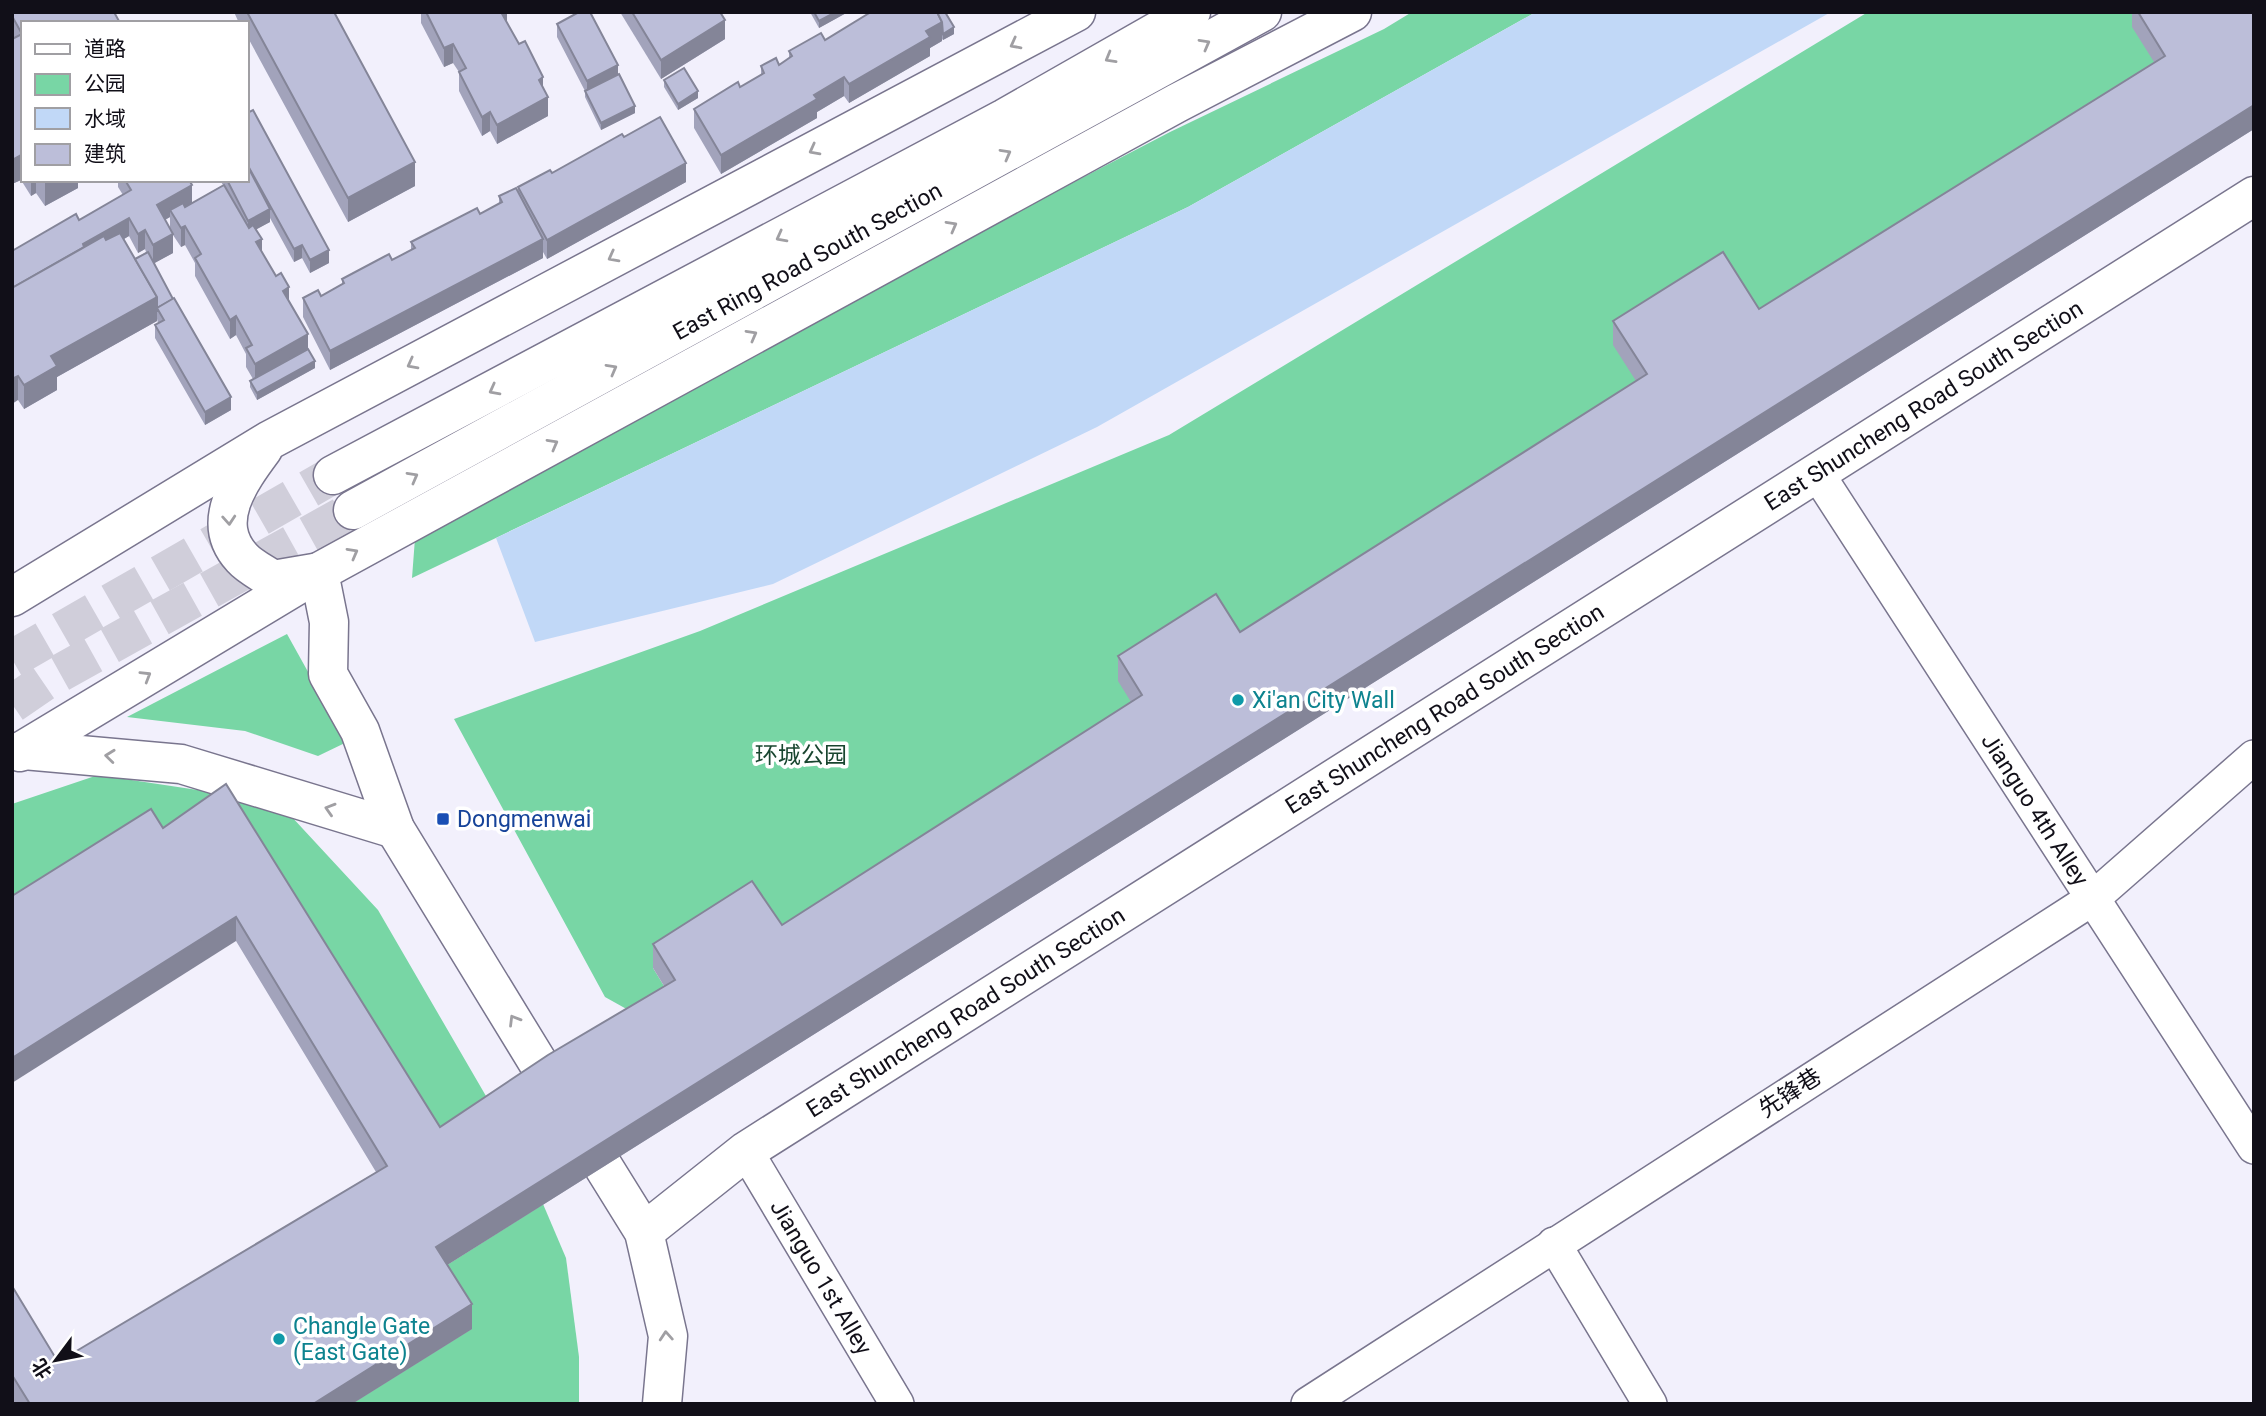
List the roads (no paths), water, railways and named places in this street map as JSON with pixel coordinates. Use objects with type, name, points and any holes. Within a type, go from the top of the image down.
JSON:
[{"type":"main road","points":[[12,597],[270,440],[1076,12]]},
{"type":"main road","name":"East Ring Road South Section","points":[[333,475],[1005,118],[1191,12]]},
{"type":"main road","name":"East Ring Road South Section","points":[[353,510],[1262,12]]},
{"type":"main road","points":[[16,750],[319,572],[1177,103],[1352,12]]},
{"type":"main road","name":"East Shuncheng Road South Section","points":[[644,1232],[746,1151],[2254,196]]},
{"type":"main road","points":[[270,440],[239,480],[227,512],[232,544],[243,559],[274,580],[319,572]]},
{"type":"main road","points":[[319,572],[329,622],[328,674],[360,731],[396,829],[548,1079]]},
{"type":"main road","points":[[16,750],[181,764],[396,829]]},
{"type":"main road","points":[[603,1166],[644,1232],[668,1336],[662,1404]]},
{"type":"street","name":"Jianguo 4th Alley","points":[[1817,473],[2254,1147]]},
{"type":"street","name":"先锋巷","points":[[1308,1404],[2092,899],[2254,757]]},
{"type":"street","name":"Jianguo 1st Alley","points":[[746,1151],[897,1404]]},
{"type":"street","points":[[1554,1244],[1650,1404]]},
{"type":"water","points":[[1536,12],[1831,12],[1097,427],[773,584],[535,642],[496,538],[1188,207]]},
{"type":"tunnel","points":[[12,659],[333,475]]},
{"type":"tunnel","points":[[12,704],[44,682],[353,510]]},
{"type":"place","name":"Xi'an City Wall","points":[[1238,700]]},
{"type":"place","name":"Dongmenwai","points":[[443,819]]},
{"type":"place","name":"Changle Gate (East Gate)","points":[[279,1339]]},
{"type":"park label","name":"环城公园","points":[[801,755]]}]
